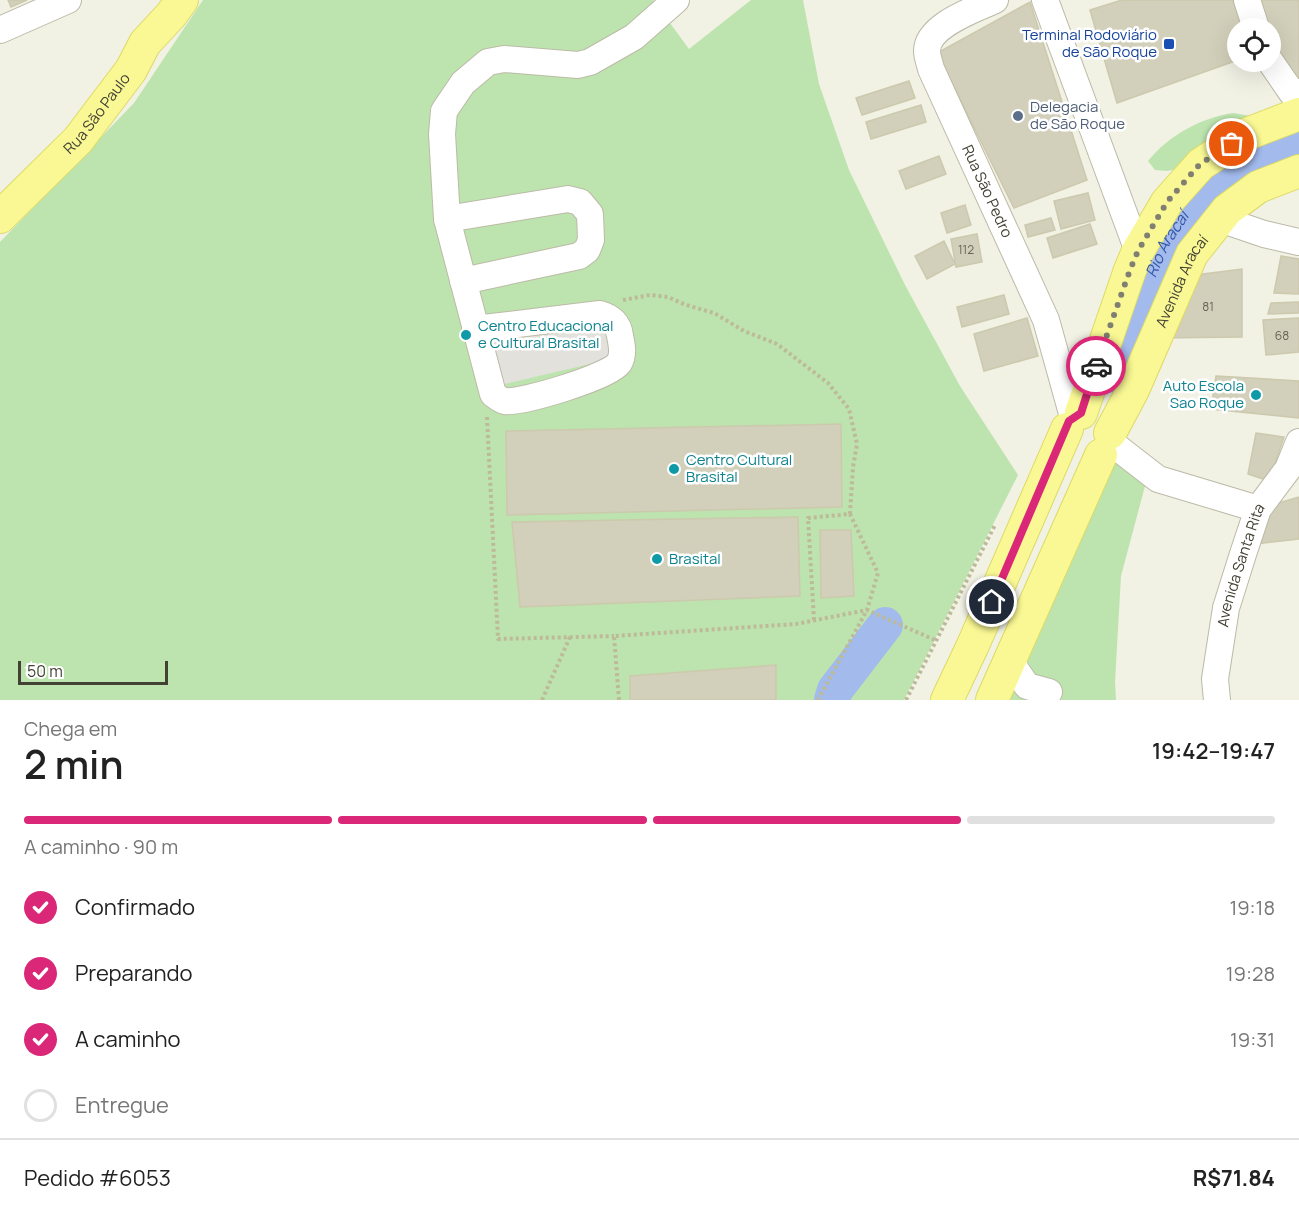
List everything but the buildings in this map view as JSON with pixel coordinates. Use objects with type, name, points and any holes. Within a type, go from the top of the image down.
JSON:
[{"type":"main road","points":[[146,43],[156,0]]},
{"type":"main road","name":"Rua São Paulo","points":[[0,217],[78,140],[131,70],[146,43],[182,0]]},
{"type":"main road","points":[[947,700],[1074,420],[1138,251],[1167,202],[1200,164],[1247,134],[1299,114]]},
{"type":"main road","name":"Avenida Aracaí","points":[[992,700],[1133,390],[1192,254],[1227,210],[1258,187],[1299,171]]},
{"type":"main road","points":[[1074,420],[1068,445],[1078,457],[1094,458],[1107,443]]},
{"type":"main road","points":[[973,645],[1010,661]]},
{"type":"street","points":[[0,30],[68,0]]},
{"type":"street","points":[[475,329],[600,315],[609,317],[619,329],[623,354],[618,364],[589,380],[517,400],[504,401],[493,394],[475,329],[447,219],[442,134],[444,111],[463,83],[488,62],[504,59],[578,65],[590,62],[634,37],[676,0]]},
{"type":"street","name":"Rua São Pedro","points":[[995,0],[943,25],[930,39],[927,51],[931,69],[1046,320],[1074,420]]},
{"type":"street","points":[[1045,0],[1138,251]]},
{"type":"street","points":[[1247,0],[1253,18]]},
{"type":"street","points":[[1278,72],[1292,93],[1299,92]]},
{"type":"street","points":[[447,219],[568,199],[580,202],[590,214],[591,240],[587,250],[579,255],[463,281]]},
{"type":"street","points":[[1220,219],[1264,234],[1299,242]]},
{"type":"street","name":"Avenida Santa Rita","points":[[1217,700],[1215,680],[1226,608],[1258,509],[1288,469],[1299,442]]},
{"type":"street","points":[[1107,443],[1158,479],[1258,509]]},
{"type":"street","points":[[1010,661],[1027,686],[1049,692]]},
{"type":"path","points":[[620,301],[650,295],[668,297],[714,313],[744,331],[777,344],[828,383],[849,409],[857,444],[850,514],[878,573],[867,610],[818,700]]},
{"type":"path","points":[[486,410],[498,639],[614,636],[796,624],[867,610],[934,640]]},
{"type":"path","points":[[814,620],[808,518],[850,514]]},
{"type":"path","points":[[906,700],[997,521]]},
{"type":"path","points":[[614,636],[619,700]]},
{"type":"path","points":[[542,700],[570,637]]},
{"type":"green space","name":"Centro Educacional e Cultural Brasital","points":[[203,0],[653,0],[689,49],[751,0],[803,0],[819,84],[849,170],[905,285],[960,386],[1018,475],[904,700],[0,700],[0,242],[134,103]]},
{"type":"green space","points":[[1233,113],[1251,116],[1182,168],[1167,171],[1155,170],[1148,161],[1166,143],[1186,129],[1209,119]]},
{"type":"green space","points":[[1117,457],[1145,486],[1121,576],[1116,700],[1003,700]]},
{"type":"shaded area","points":[[607,326],[611,359],[501,385],[488,339]]},
{"type":"waterway","name":"Rio Aracaí","points":[[1107,375],[1164,243],[1198,193],[1247,159],[1299,141]]},
{"type":"waterway","name":"Rio Aracaí","points":[[832,700],[835,690],[885,625]]},
{"type":"way so far","points":[[1096,366],[1121,292],[1138,251],[1167,202],[1200,164],[1232,144]]},
{"type":"place","name":"Terminal Rodoviário de São Roque","points":[[1169,44]]},
{"type":"place","name":"Delegacia de São Roque","points":[[1018,116]]},
{"type":"place","name":"Centro Educacional e Cultural Brasital","points":[[466,335]]},
{"type":"place","name":"Auto Escola Sao Roque","points":[[1256,395]]},
{"type":"place","name":"Centro Cultural Brasital","points":[[674,469]]},
{"type":"place","name":"Brasital","points":[[657,559]]},
{"type":"route","points":[[992,602],[1069,421],[1081,413],[1096,366]]}]
